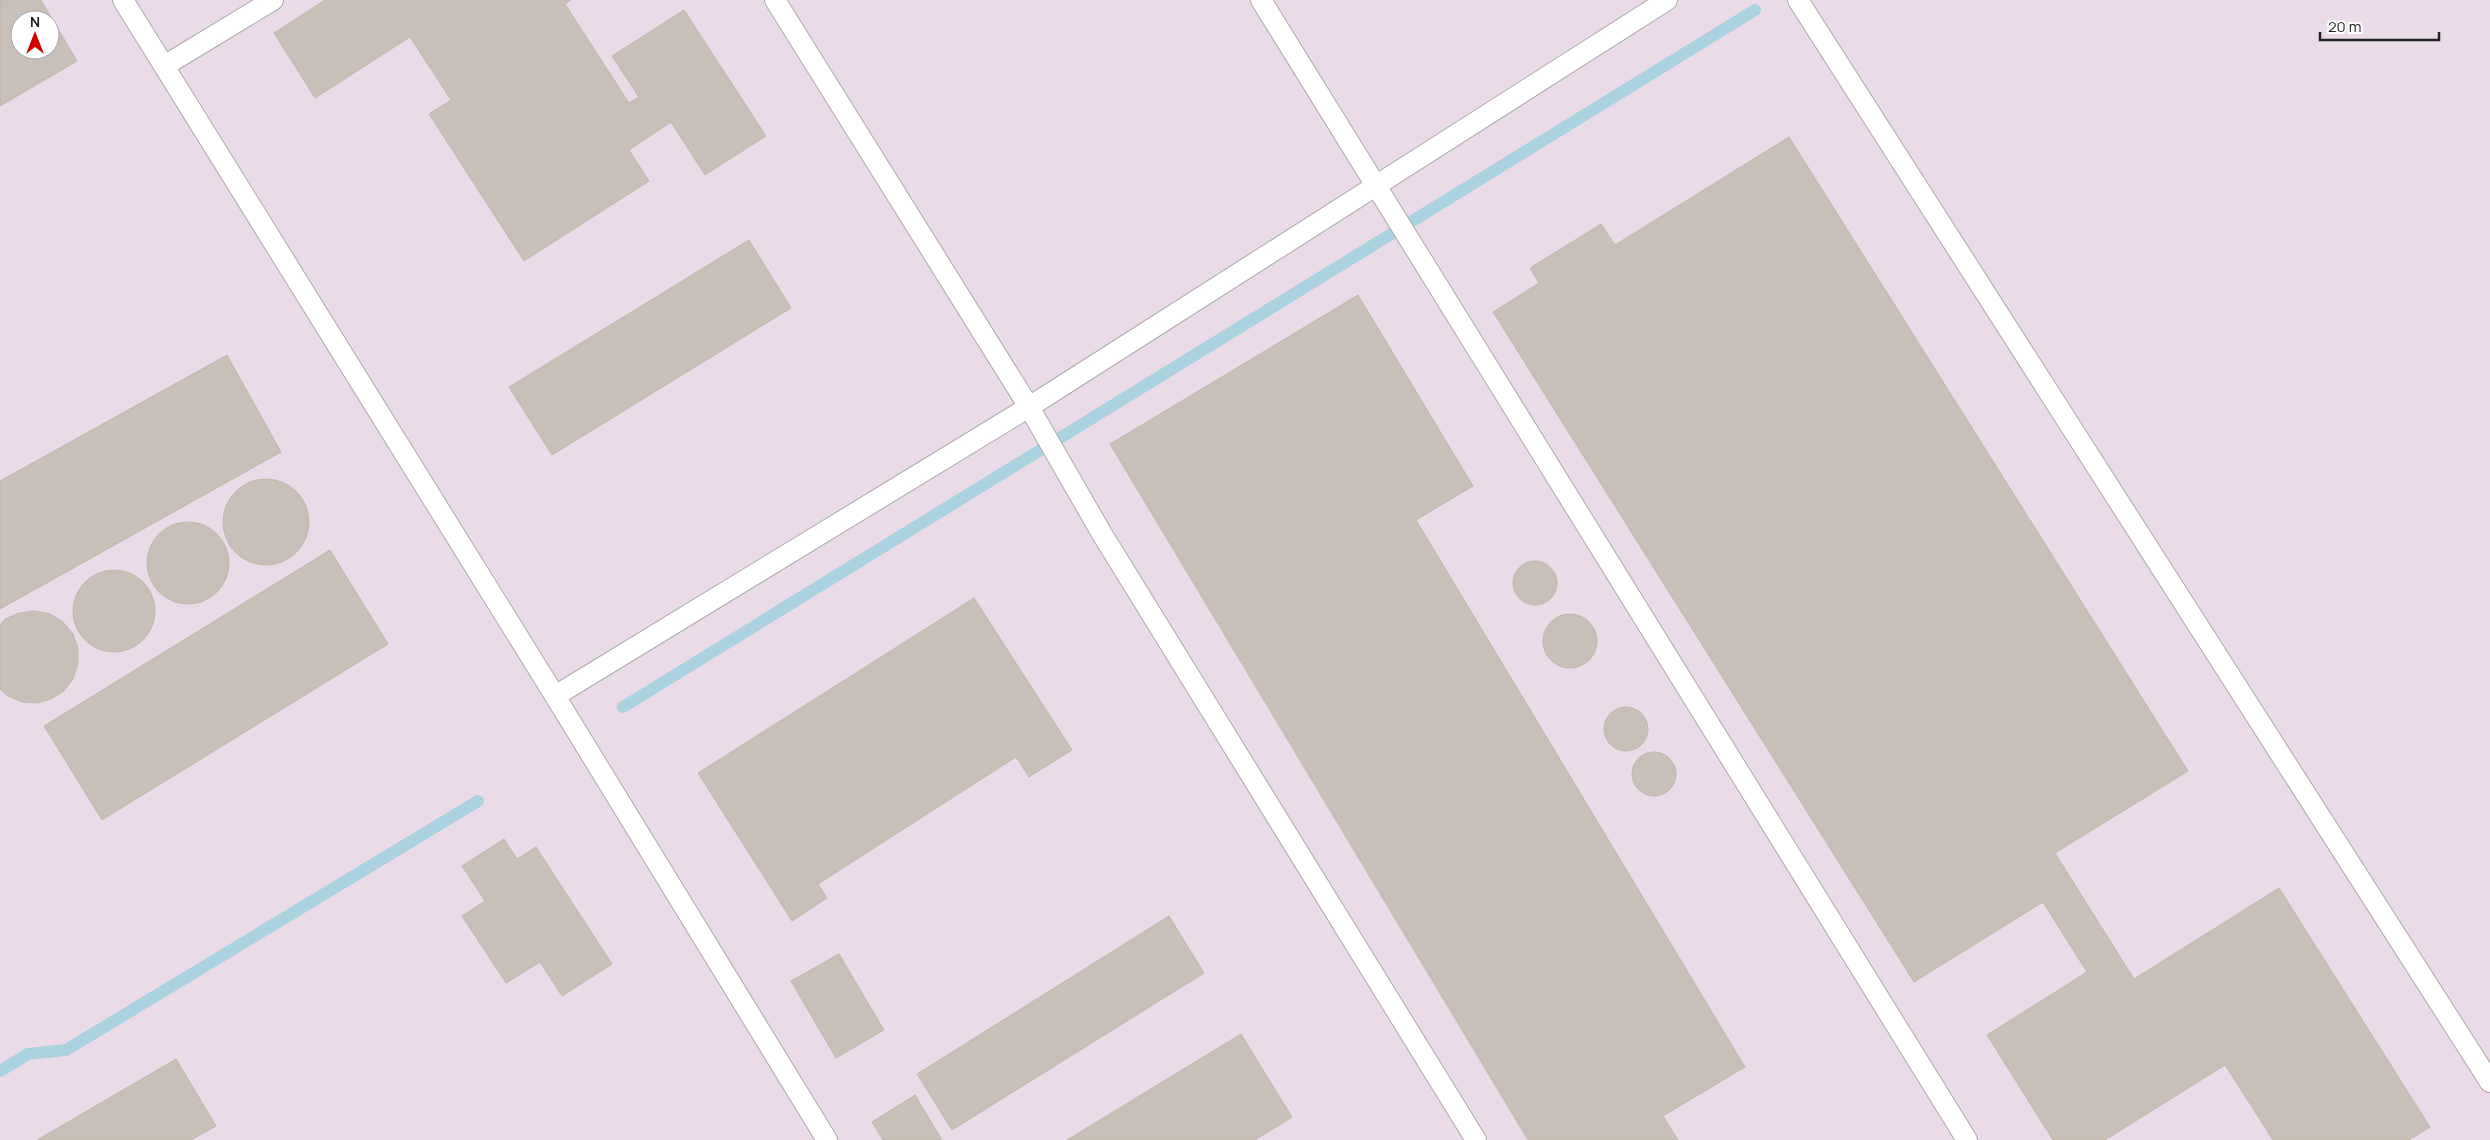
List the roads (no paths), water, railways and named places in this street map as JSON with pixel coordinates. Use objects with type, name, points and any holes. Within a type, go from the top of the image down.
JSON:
[{"type":"lane","points":[[123,0],[555,696],[827,1140]]},
{"type":"lane","points":[[164,66],[273,0]]},
{"type":"lane","points":[[775,0],[1028,407],[1102,534],[1476,1140]]},
{"type":"lane","points":[[1261,0],[1967,1140]]},
{"type":"lane","points":[[555,696],[1028,407],[1667,0]]},
{"type":"lane","points":[[1798,0],[2490,1082]]},
{"type":"waterway","points":[[623,707],[1755,10]]},
{"type":"waterway","points":[[0,1071],[28,1054],[66,1050],[478,801]]}]
